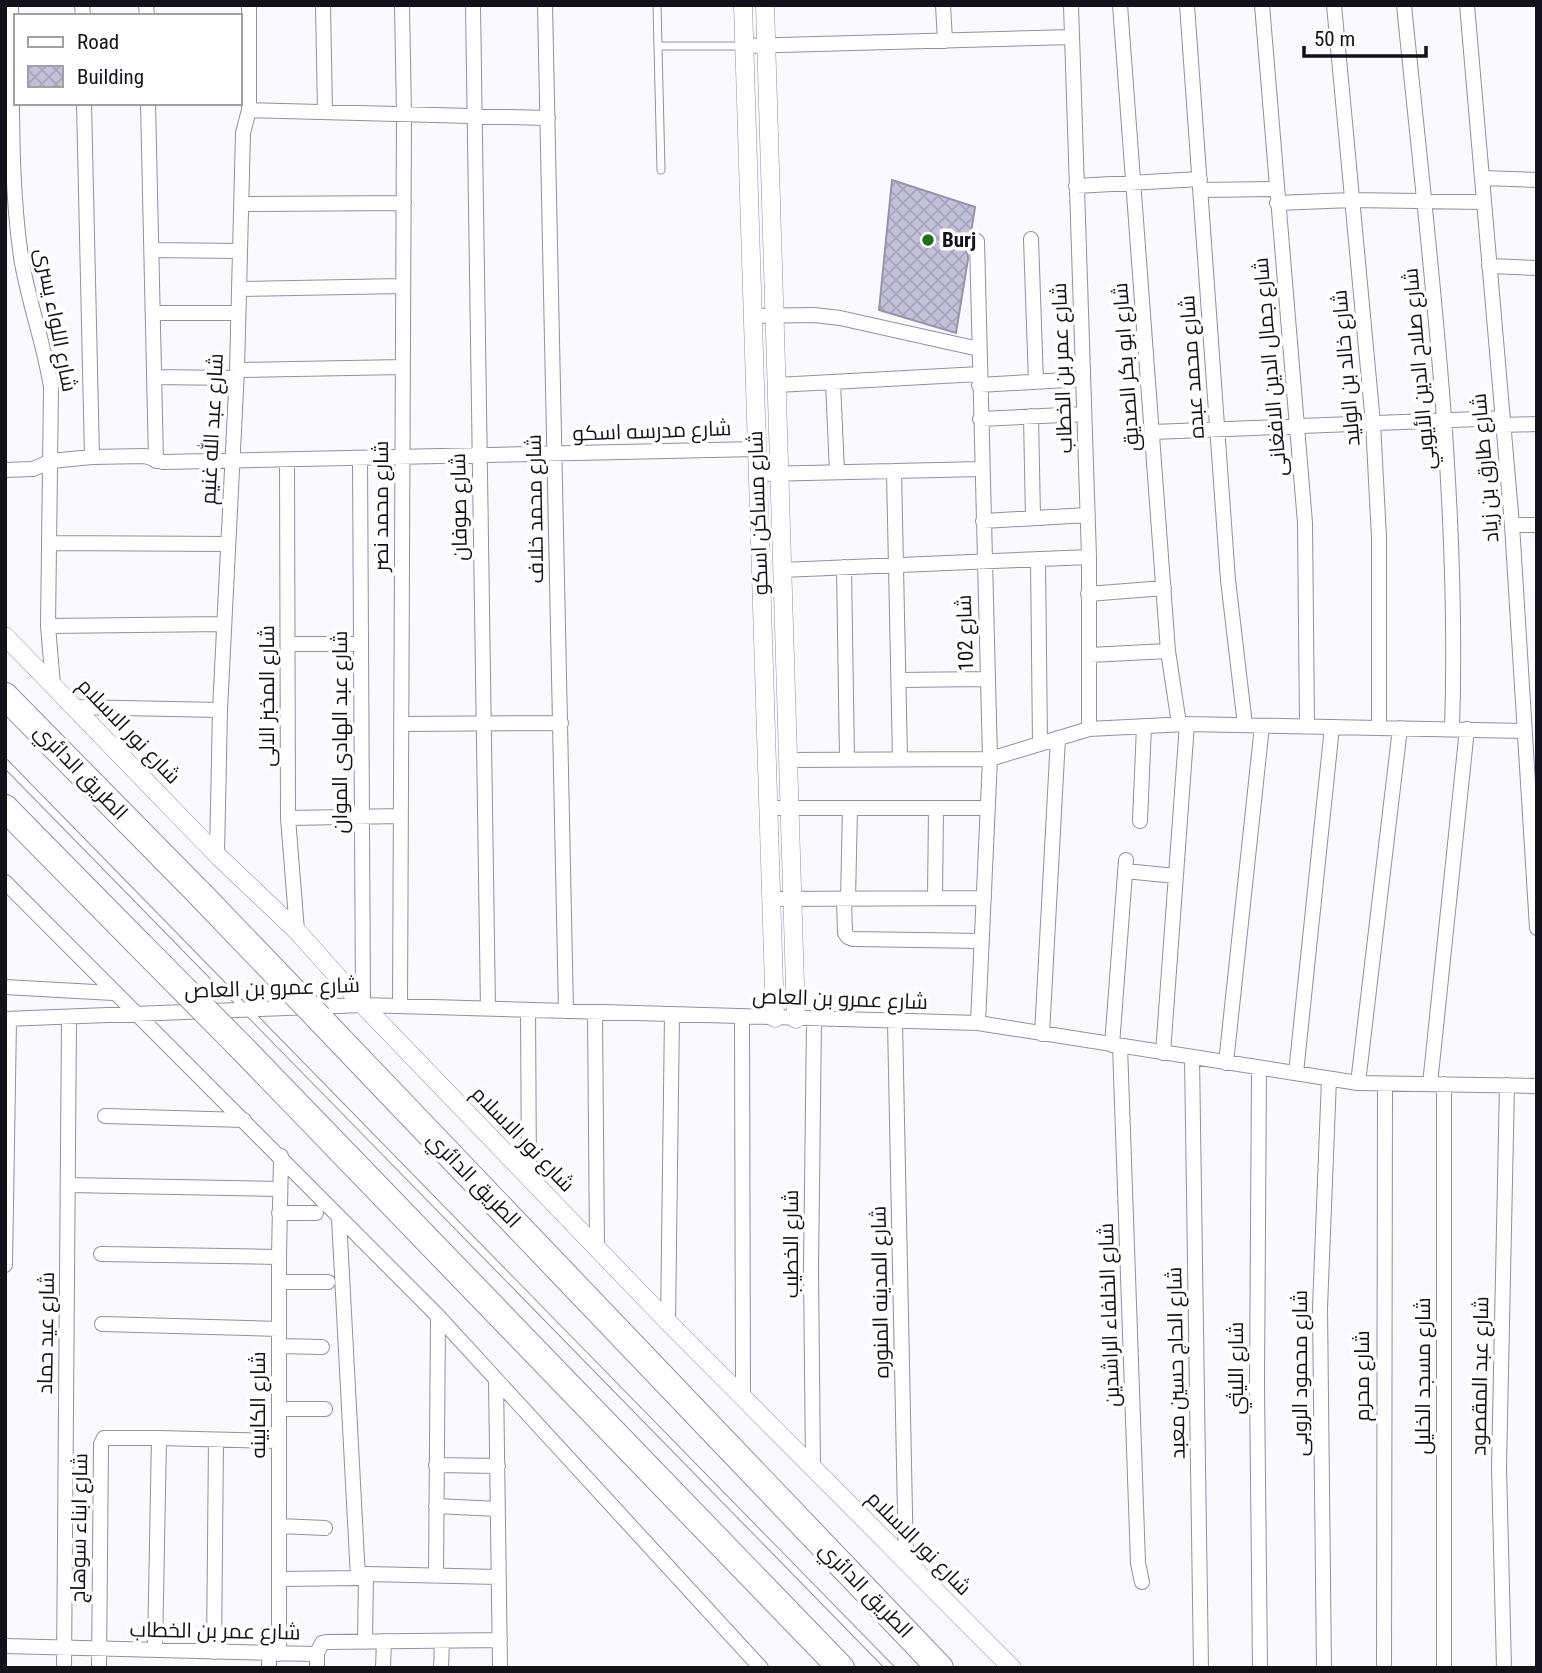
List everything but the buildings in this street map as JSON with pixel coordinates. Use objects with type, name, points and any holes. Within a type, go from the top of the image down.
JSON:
[{"type":"highway","name":"الطريق الدائري","points":[[5,696],[201,894],[940,1668]]},
{"type":"highway","points":[[5,808],[241,1047],[841,1668]]},
{"type":"street","name":"شارع اللواء يسرى","points":[[11,5],[16,218],[22,259],[51,387],[48,626],[53,685]]},
{"type":"street","name":"شارع عبد الله غنيم","points":[[217,855],[220,710],[236,374],[243,133],[249,110],[249,5]]},
{"type":"street","points":[[323,5],[325,112]]},
{"type":"street","name":"شارع محمد نصر","points":[[400,1006],[404,203],[402,5]]},
{"type":"street","name":"شارع صوفان","points":[[473,5],[488,1009]]},
{"type":"street","name":"شارع محمد خلاف","points":[[545,5],[566,1011]]},
{"type":"street","name":"شارع مساكن اسكو","points":[[743,5],[775,1018]]},
{"type":"street","name":"شارع مساكن اسكو","points":[[765,5],[787,760],[793,899],[805,1019]]},
{"type":"street","points":[[943,5],[945,41]]},
{"type":"street","name":"شارع عمر بن الخطاب","points":[[1071,5],[1088,515],[1089,729]]},
{"type":"street","name":"شارع ابو بكر الصديق","points":[[1120,5],[1168,652],[1183,724],[1176,876],[1163,1053]]},
{"type":"street","name":"شارع محمد عبده","points":[[1187,5],[1228,580],[1245,725]]},
{"type":"street","name":"شارع جمال الدين الافغانى","points":[[1262,5],[1305,523],[1307,726]]},
{"type":"street","name":"شارع خالد بن الوليد","points":[[1334,5],[1373,423],[1379,537],[1380,728]]},
{"type":"street","name":"شارع صلاح الدين الأيوبي","points":[[1404,5],[1446,420],[1460,729],[1437,1084]]},
{"type":"street","name":"شارع طارق بن زياد","points":[[1467,5],[1512,525],[1524,731],[1533,784],[1537,928]]},
{"type":"street","points":[[744,46],[1072,37]]},
{"type":"street","points":[[84,105],[92,457]]},
{"type":"street","points":[[148,105],[156,461]]},
{"type":"street","points":[[249,110],[548,118]]},
{"type":"street","points":[[1482,178],[1537,180]]},
{"type":"street","points":[[1076,186],[1133,183],[1200,185],[1277,196],[1483,202]]},
{"type":"street","points":[[241,204],[404,203]]},
{"type":"street","points":[[1031,239],[1036,382]]},
{"type":"street","name":"شارع 102","points":[[977,241],[990,759],[978,1023]]},
{"type":"street","points":[[152,250],[240,251]]},
{"type":"street","points":[[1489,266],[1537,268]]},
{"type":"street","points":[[239,289],[403,286]]},
{"type":"street","points":[[153,313],[238,313]]},
{"type":"street","points":[[753,316],[814,314],[979,349]]},
{"type":"street","points":[[154,377],[403,367]]},
{"type":"street","points":[[777,385],[979,379],[1036,382],[1083,380]]},
{"type":"street","points":[[833,382],[837,472]]},
{"type":"street","points":[[980,419],[1084,414]]},
{"type":"street","points":[[1031,416],[1033,518]]},
{"type":"street","points":[[1153,432],[1446,420],[1537,424]]},
{"type":"street","name":"شارع مدرسه اسكو","points":[[5,470],[33,469],[51,461],[92,457],[145,456],[156,461],[232,461],[757,449]]},
{"type":"street","name":"شارع عبد الهادى الموان","points":[[360,458],[363,1005]]},
{"type":"street","name":"شارع المخبز الالى","points":[[288,460],[288,818],[297,931]]},
{"type":"street","points":[[758,474],[982,469]]},
{"type":"street","points":[[894,471],[900,759]]},
{"type":"street","points":[[983,521],[1088,515]]},
{"type":"street","points":[[1512,525],[1537,525]]},
{"type":"street","points":[[49,543],[228,544]]},
{"type":"street","points":[[782,570],[1089,557]]},
{"type":"street","points":[[1038,559],[1040,744]]},
{"type":"street","points":[[844,567],[847,760]]},
{"type":"street","points":[[1088,594],[1164,589]]},
{"type":"street","points":[[48,626],[224,624]]},
{"type":"street","name":"شارع نور الاسلام","points":[[5,636],[217,855],[297,931],[363,1005],[668,1322],[1012,1668]]},
{"type":"street","points":[[288,644],[361,644]]},
{"type":"street","points":[[1089,655],[1168,652]]},
{"type":"street","points":[[764,665],[785,665]]},
{"type":"street","points":[[899,680],[988,679]]},
{"type":"street","points":[[73,707],[220,710]]},
{"type":"street","points":[[401,724],[561,723]]},
{"type":"street","points":[[787,760],[990,759],[1089,729],[1183,724],[1524,731]]},
{"type":"street","points":[[1140,821],[1144,726]]},
{"type":"street","points":[[1226,1062],[1262,726]]},
{"type":"street","points":[[1296,1073],[1332,727]]},
{"type":"street","points":[[1358,1083],[1400,728]]},
{"type":"street","points":[[1042,1034],[1058,738]]},
{"type":"street","points":[[768,808],[988,808]]},
{"type":"street","points":[[849,808],[845,933],[848,937],[982,941]]},
{"type":"street","points":[[935,898],[936,808]]},
{"type":"street","points":[[288,818],[401,816]]},
{"type":"street","name":"شارع الخلفاء الراشدين","points":[[1142,1582],[1138,1546],[1116,1046],[1126,866],[1176,876]]},
{"type":"street","points":[[5,882],[438,1316],[761,1668]]},
{"type":"street","points":[[771,899],[984,898]]},
{"type":"street","points":[[5,988],[113,993]]},
{"type":"street","name":"شارع عمرو بن العاص","points":[[7,1020],[363,1005],[978,1023],[1358,1083],[1537,1086]]},
{"type":"street","points":[[528,1010],[528,1177]]},
{"type":"street","points":[[595,1012],[597,1249]]},
{"type":"street","points":[[668,1322],[672,1015]]},
{"type":"street","points":[[742,1017],[743,1398]]},
{"type":"street","name":"شارع عيد حماد","points":[[64,1668],[69,1018]]},
{"type":"street","name":"شارع الخطيب","points":[[805,1019],[813,1468]]},
{"type":"street","points":[[5,1265],[7,1020]]},
{"type":"street","name":"شارع المدينه المنوره","points":[[895,1022],[906,1562]]},
{"type":"street","name":"شارع الحاج حسين معبد","points":[[1192,1057],[1201,1668]]},
{"type":"street","name":"شارع الليثي","points":[[1259,1068],[1257,1398],[1260,1668]]},
{"type":"street","name":"شارع محمود الروبى","points":[[1324,1668],[1320,1308],[1329,1079]]},
{"type":"street","name":"شارع مسجد الخليل","points":[[1437,1084],[1444,1668]]},
{"type":"street","name":"شارع محرم","points":[[1384,1668],[1385,1085]]},
{"type":"street","name":"شارع عبد المقصود","points":[[1504,1668],[1499,1467],[1507,1085]]},
{"type":"street","points":[[105,1116],[244,1121]]},
{"type":"street","name":"شارع الكابينه","points":[[273,1658],[280,1579],[281,1156]]},
{"type":"street","points":[[68,1185],[280,1189]]},
{"type":"street","points":[[279,1213],[316,1213]]},
{"type":"street","points":[[339,1218],[365,1642]]},
{"type":"street","points":[[101,1254],[279,1257]]},
{"type":"street","points":[[279,1282],[328,1282]]},
{"type":"street","points":[[436,1576],[438,1316]]},
{"type":"street","points":[[102,1324],[279,1329]]},
{"type":"street","points":[[279,1346],[323,1347]]},
{"type":"street","points":[[496,1379],[499,1668]]},
{"type":"street","points":[[279,1409],[325,1409]]},
{"type":"street","name":"شارع ابناء سوهاج","points":[[99,1668],[101,1444],[104,1438],[279,1441]]},
{"type":"street","points":[[155,1650],[159,1438]]},
{"type":"street","points":[[214,1652],[215,1440]]},
{"type":"street","points":[[436,1465],[498,1466]]},
{"type":"street","points":[[436,1506],[498,1509]]},
{"type":"street","points":[[279,1526],[326,1528]]},
{"type":"street","points":[[280,1579],[362,1576],[499,1577]]},
{"type":"street","name":"شارع عمر بن الخطاب","points":[[5,1646],[214,1652],[317,1661],[322,1643],[500,1640]]},
{"type":"street","points":[[441,1668],[442,1641]]},
{"type":"street","points":[[383,1668],[384,1642]]},
{"type":"lane","points":[[656,5],[661,170]]},
{"type":"lane","points":[[657,46],[744,46]]},
{"type":"lane","points":[[5,763],[890,1668]]},
{"type":"place","name":"Burj","points":[[928,240]]}]
